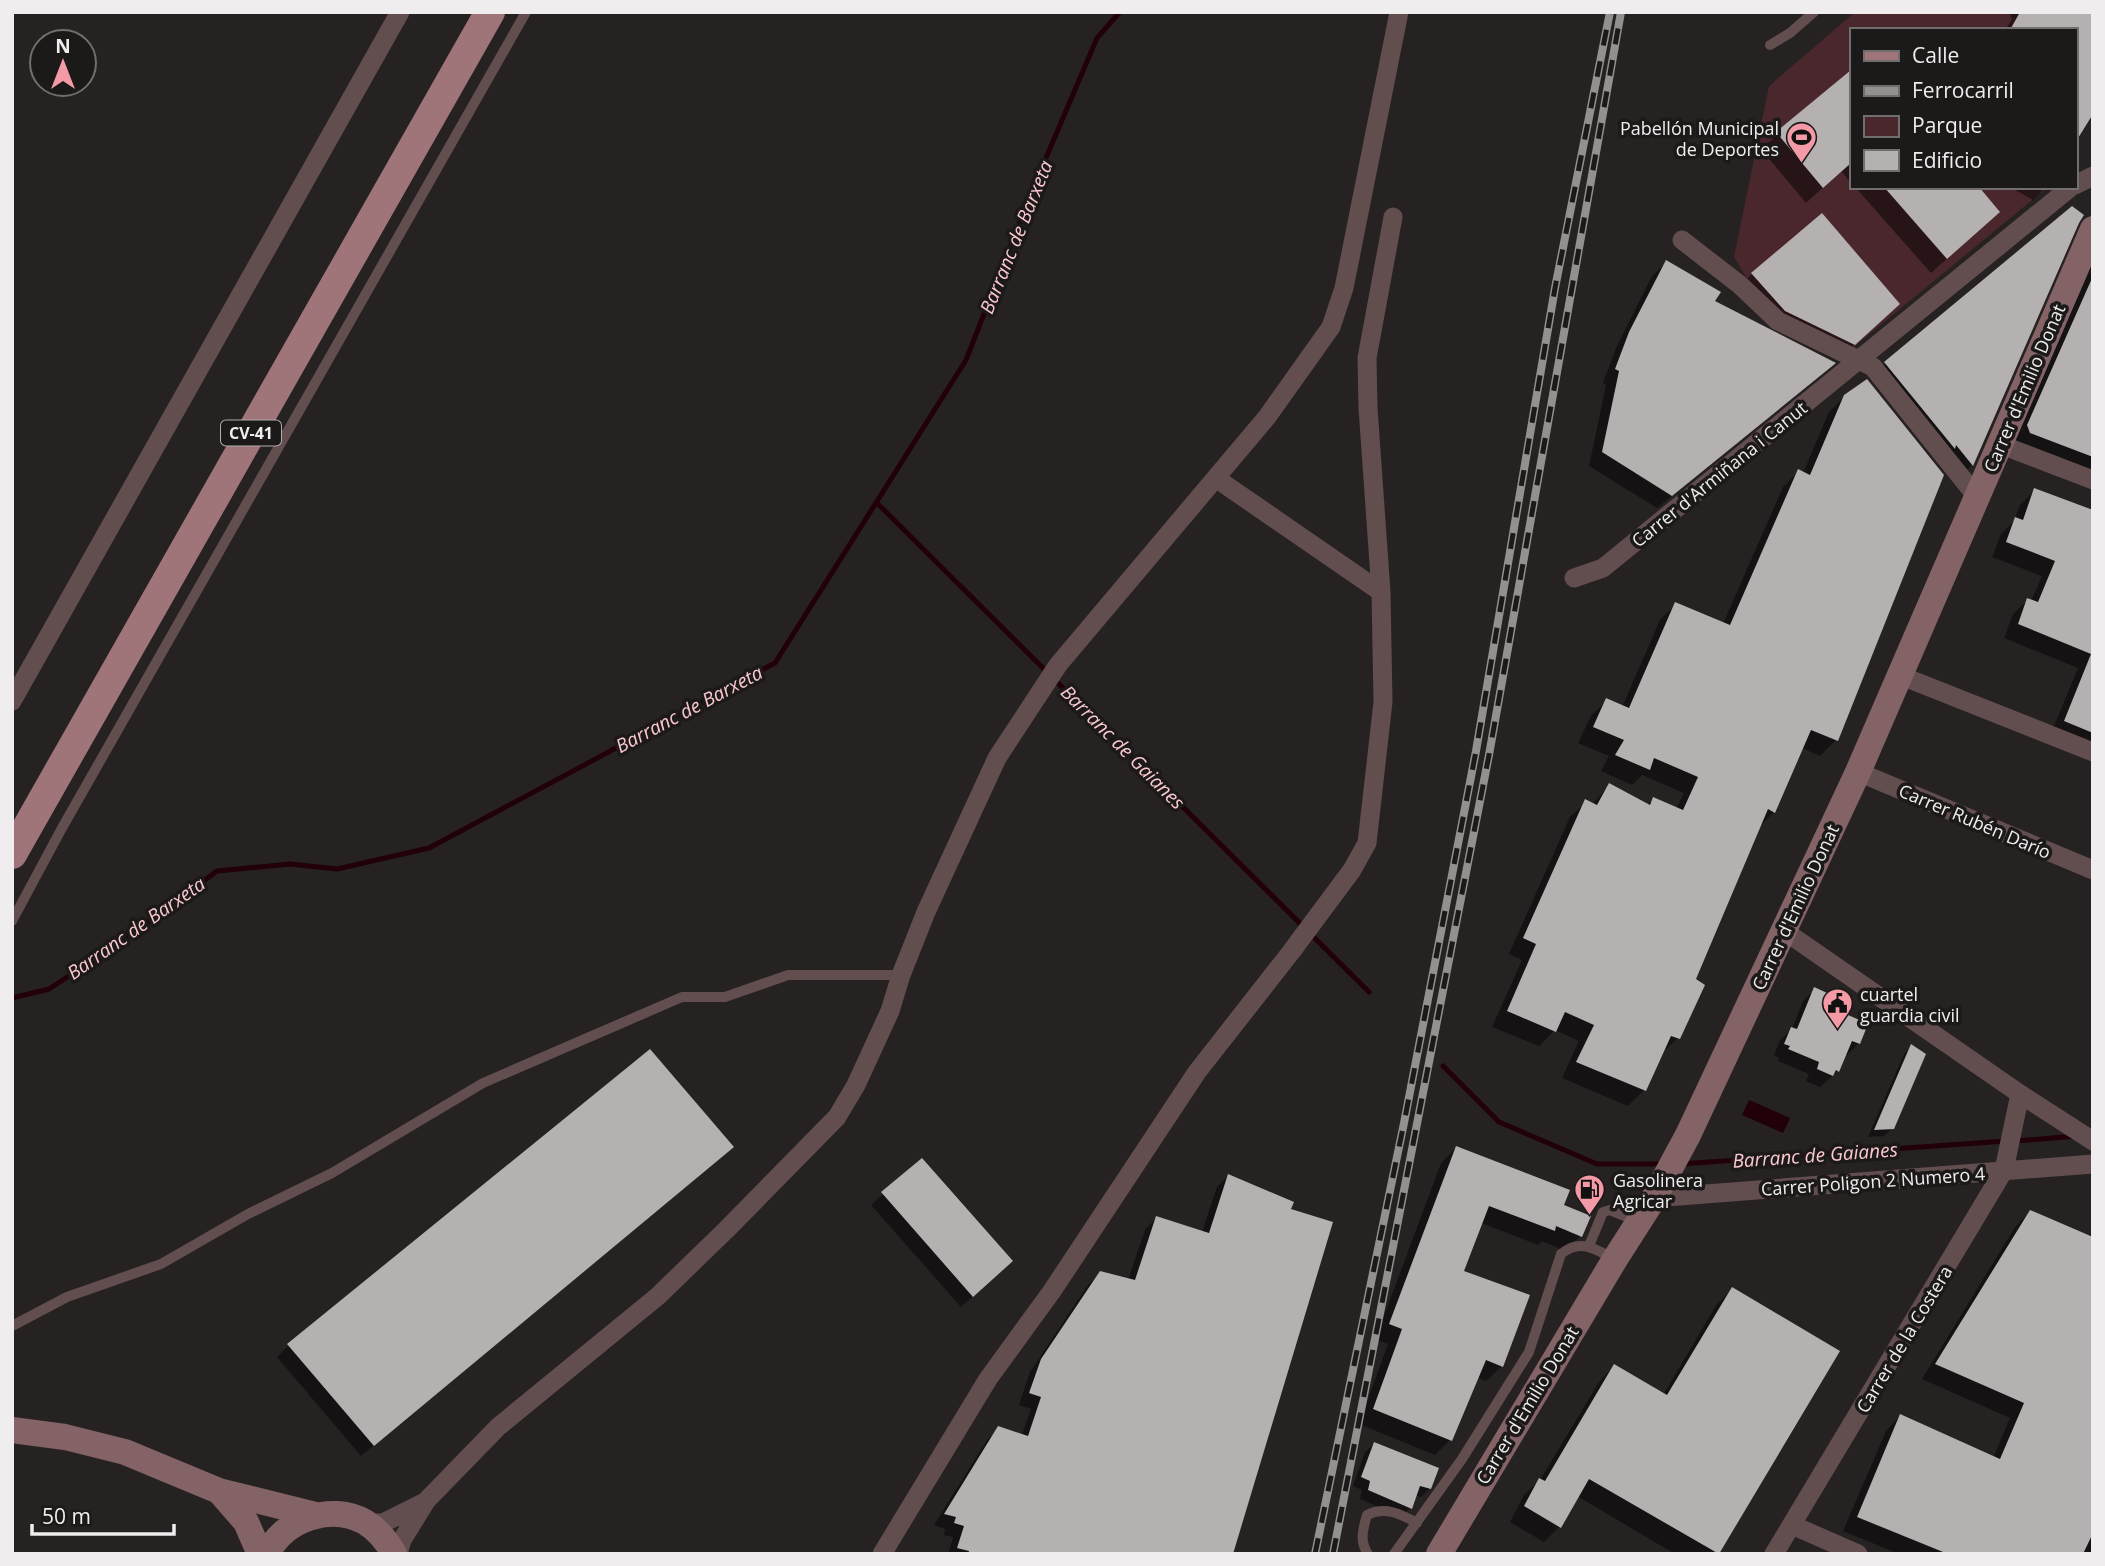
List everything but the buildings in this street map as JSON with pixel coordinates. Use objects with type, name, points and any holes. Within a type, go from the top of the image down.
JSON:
[{"type":"main road","name":"CV-41","points":[[12,853],[490,12]]},
{"type":"street","points":[[12,701],[400,12]]},
{"type":"street","points":[[396,1554],[426,1501],[498,1427],[658,1296],[817,1140],[837,1116],[856,1085],[890,1011],[926,912],[997,758],[1058,665],[1217,479],[1267,417],[1331,327],[1344,288],[1399,12]]},
{"type":"street","name":"Carrer d'Armiñana i Canut","points":[[2077,184],[2093,176]]},
{"type":"street","name":"Carrer d'Armiñana i Canut","points":[[1574,578],[1602,568],[2069,189]]},
{"type":"street","points":[[882,1554],[988,1378],[1052,1291],[1197,1072],[1352,870],[1367,843],[1383,702],[1381,592],[1367,358],[1393,217]]},
{"type":"street","name":"Carrer d'Emilio Donat","points":[[1438,1554],[1654,1198],[1688,1135],[1858,772],[2093,229]]},
{"type":"street","points":[[1682,240],[1740,285],[1778,321],[1873,367],[1977,497]]},
{"type":"street","points":[[1999,444],[2093,480]]},
{"type":"street","points":[[1217,479],[1381,592]]},
{"type":"street","points":[[1899,675],[2093,752]]},
{"type":"street","name":"Carrer Rubén Darío","points":[[1858,772],[2093,870]]},
{"type":"street","points":[[1783,930],[2020,1094],[2093,1141]]},
{"type":"street","name":"Carrer de la Costera","points":[[1774,1554],[2006,1164],[2020,1094]]},
{"type":"street","name":"Carrer Poligon 2 Numero 4","points":[[1654,1198],[2006,1164],[2093,1164]]},
{"type":"street","points":[[12,1430],[65,1437],[125,1452],[219,1491],[316,1516]]},
{"type":"street","points":[[219,1491],[246,1522],[260,1554]]},
{"type":"street","points":[[366,1523],[383,1523],[426,1501]]},
{"type":"street","points":[[267,1554],[283,1532],[298,1522],[333,1514],[350,1516],[366,1523],[385,1538],[396,1554]]},
{"type":"street","points":[[1792,1525],[1858,1554]]},
{"type":"lane","points":[[12,921],[62,828],[526,12]]},
{"type":"lane","points":[[1770,45],[1790,33],[1814,12]]},
{"type":"lane","points":[[12,1325],[67,1297],[161,1264],[248,1214],[332,1173],[483,1083],[682,997],[725,996],[788,975],[901,975]]},
{"type":"lane","points":[[1589,1246],[1603,1212],[1610,1210],[1639,1222]]},
{"type":"lane","points":[[1394,1554],[1462,1459],[1529,1352],[1561,1254],[1570,1247],[1589,1246],[1615,1259]]},
{"type":"lane","points":[[1368,1554],[1363,1544],[1362,1531],[1367,1515],[1377,1510],[1390,1511],[1417,1523]]},
{"type":"green space","name":"Pabellón Municipal de Deportes","points":[[1855,12],[2093,12],[2093,114],[2077,140],[2077,28],[1850,28],[1850,189],[2046,189],[1850,350],[1782,316],[1746,277],[1734,257],[1769,86]]},
{"type":"shaded area","points":[[1749,1100],[1790,1118],[1783,1133],[1742,1115]]},
{"type":"waterway","name":"Barranc de Barxeta","points":[[12,998],[49,989],[128,937],[217,871],[290,864],[337,869],[429,848],[775,663],[966,360],[1034,186],[1097,38],[1120,12]]},
{"type":"waterway","name":"Barranc de Gaianes","points":[[876,502],[1047,672]]},
{"type":"waterway","name":"Barranc de Gaianes","points":[[1054,679],[1369,992]]},
{"type":"waterway","name":"Barranc de Gaianes","points":[[1443,1066],[1499,1122],[1597,1164],[1664,1164]]},
{"type":"waterway","name":"Barranc de Gaianes","points":[[2016,1141],[2076,1136]]},
{"type":"waterway","name":"Barranc de Gaianes","points":[[1680,1164],[2006,1141]]},
{"type":"railway","points":[[1315,1554],[1404,1123],[1476,751],[1555,288],[1610,12]]},
{"type":"railway","points":[[1333,1554],[1489,755],[1621,12]]},
{"type":"place","name":"Pabellón Municipal de Deportes","points":[[1802,165]]},
{"type":"place","name":"cuartel guardia civil","points":[[1837,1031]]},
{"type":"place","name":"Gasolinera Agricar","points":[[1590,1217]]}]
